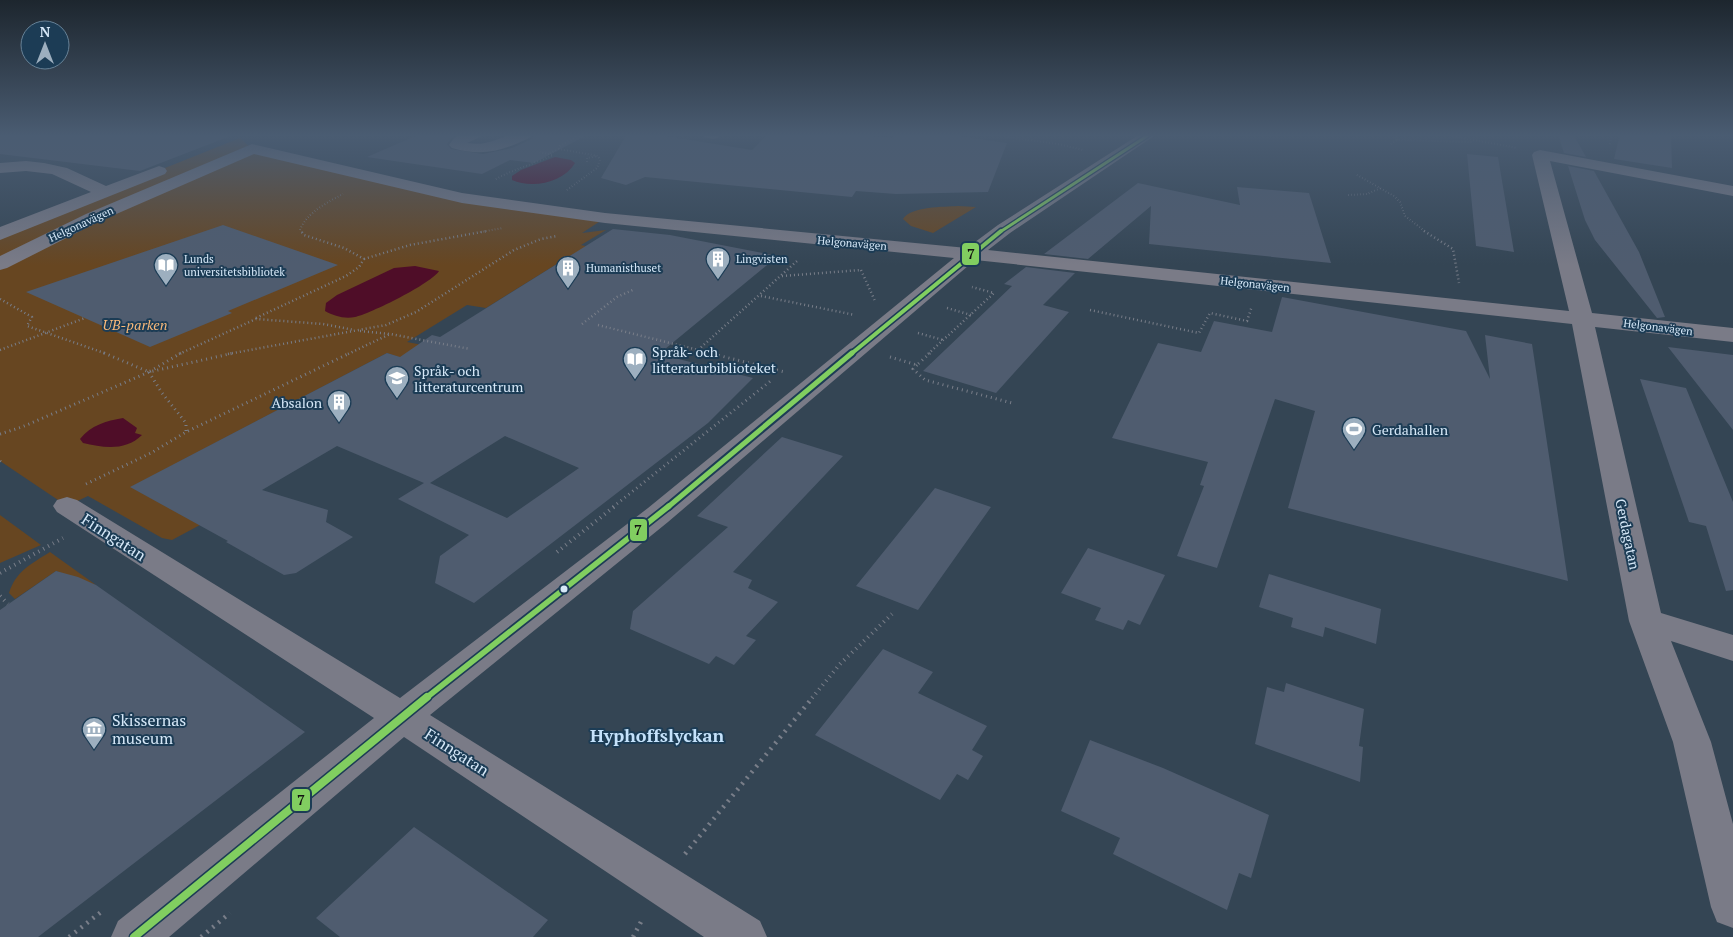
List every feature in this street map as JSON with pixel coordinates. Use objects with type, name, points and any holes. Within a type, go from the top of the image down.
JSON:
[{"type":"street","points":[[74,178],[104,191]]},
{"type":"street","points":[[0,234],[141,178]]},
{"type":"street","name":"Helgonavägen","points":[[0,264],[92,218],[185,178]]},
{"type":"street","name":"Helgonavägen","points":[[369,178],[498,205],[620,220],[971,254],[1733,335]]},
{"type":"street","points":[[134,937],[402,717],[658,515],[820,380],[882,312],[1083,178]]},
{"type":"street","name":"Gerdagatan","points":[[1546,178],[1582,318],[1646,621],[1692,742],[1733,907]]},
{"type":"street","points":[[1662,178],[1733,191]]},
{"type":"street","points":[[0,221],[37,219]]},
{"type":"street","name":"Finngatan","points":[[80,514],[402,717],[744,937]]},
{"type":"street","points":[[1646,621],[1733,648]]},
{"type":"path","points":[[567,190],[584,178]]},
{"type":"path","points":[[1362,178],[1394,196],[1400,202],[1405,216],[1413,224],[1453,249],[1460,288]]},
{"type":"path","points":[[364,259],[344,248],[304,235],[300,230],[300,225],[309,216],[341,195],[374,179]]},
{"type":"path","points":[[1348,195],[1367,194],[1382,188]]},
{"type":"path","points":[[0,434],[54,414],[149,372],[181,353],[346,276],[359,267],[364,259],[410,245],[504,228]]},
{"type":"path","points":[[0,299],[32,318],[27,326],[44,334],[99,351],[149,372],[243,351],[386,325],[416,312],[514,250],[541,239],[559,236]]},
{"type":"path","points":[[697,351],[808,251],[815,240]]},
{"type":"path","points":[[842,242],[853,254],[882,312]]},
{"type":"path","points":[[781,276],[861,270]]},
{"type":"path","points":[[1090,310],[1198,333],[1210,313],[1247,320],[1259,284]]},
{"type":"path","points":[[968,286],[994,293],[913,369],[925,380],[1012,403]]},
{"type":"path","points":[[582,324],[617,297],[635,289]]},
{"type":"path","points":[[760,296],[882,312]]},
{"type":"path","points":[[949,309],[971,315]]},
{"type":"path","points":[[0,350],[84,318]]},
{"type":"path","points":[[256,319],[323,324],[470,349]]},
{"type":"path","points":[[598,324],[697,351],[820,380]]},
{"type":"path","points":[[0,573],[80,514],[80,487],[151,453],[186,432],[390,334]]},
{"type":"path","points":[[922,334],[943,340]]},
{"type":"path","points":[[896,359],[917,365]]},
{"type":"path","points":[[149,372],[162,393],[186,423],[186,432]]},
{"type":"path","points":[[0,596],[8,604]]},
{"type":"path","points":[[633,937],[661,884],[840,664],[892,614]]},
{"type":"green space","name":"UB-parken","points":[[141,178],[369,178],[605,218],[582,233],[606,230],[581,245],[602,250],[573,254],[486,308],[467,305],[407,342],[464,353],[409,361],[387,353],[131,487],[200,525],[172,540],[162,538],[88,496],[67,506],[0,461],[0,234]]},
{"type":"green space","points":[[958,206],[976,207],[933,233],[911,226],[903,219],[920,209]]},
{"type":"green space","points":[[0,515],[41,545],[0,563]]},
{"type":"green space","points":[[50,552],[96,585],[56,571],[15,599],[9,593],[16,579],[25,569]]},
{"type":"shaded area","points":[[512,178],[559,178],[538,184],[520,183],[512,180]]},
{"type":"shaded area","points":[[415,266],[439,271],[413,290],[363,315],[351,318],[336,316],[325,311],[326,303],[337,295],[394,268]]},
{"type":"shaded area","points":[[123,418],[137,428],[135,433],[142,435],[129,444],[107,447],[83,443],[80,439],[99,424]]},
{"type":"building","points":[[601,178],[643,178],[626,185]]},
{"type":"building","points":[[653,178],[994,178],[988,192],[896,194],[856,191],[852,197]]},
{"type":"building","points":[[1469,178],[1501,178],[1514,252],[1476,246]]},
{"type":"building","points":[[1572,178],[1598,178],[1639,252],[1665,317],[1657,318],[1595,240],[1585,220]]},
{"type":"building","points":[[1138,183],[1240,205],[1237,187],[1309,193],[1331,263],[1149,244],[1151,206],[1088,259],[1044,254]]},
{"type":"building","name":"Lunds universitetsbibliotek","points":[[223,225],[338,265],[228,311],[232,313],[150,347],[26,292]]},
{"type":"building","points":[[613,229],[670,235],[778,256],[659,354],[753,378],[708,423],[474,603],[435,583],[440,556],[469,535],[398,499],[424,483],[337,446],[262,490],[328,510],[326,522],[353,537],[296,573],[284,575],[226,542],[228,541],[130,487],[387,353],[400,357],[432,335],[440,337]],"holes":[[[505,436],[579,468],[507,518],[430,483]]]},
{"type":"building","points":[[1026,267],[1075,273],[1043,305],[1069,312],[996,393],[923,371],[1012,286],[1004,284]]},
{"type":"building","name":"Gerdahallen","points":[[1282,297],[1466,331],[1490,379],[1485,335],[1532,344],[1568,581],[1288,508],[1315,411],[1275,399],[1217,568],[1177,556],[1204,486],[1200,485],[1208,462],[1112,438],[1158,343],[1201,352],[1214,321],[1272,332]]},
{"type":"building","points":[[1668,347],[1733,355],[1733,430]]},
{"type":"building","points":[[1640,379],[1686,388],[1733,502],[1733,590],[1726,591],[1706,526],[1689,522]]},
{"type":"building","points":[[782,437],[843,456],[733,572],[752,580],[748,588],[778,602],[746,636],[756,640],[734,665],[716,656],[709,664],[630,629],[633,611],[728,527],[697,516]]},
{"type":"building","points":[[935,488],[991,507],[918,610],[856,586]]},
{"type":"building","points":[[1088,548],[1165,575],[1140,625],[1128,620],[1123,630],[1095,620],[1101,608],[1061,593]]},
{"type":"building","name":"Skissernas museum","points":[[56,571],[78,577],[96,585],[305,732],[38,937],[0,937],[0,610]]},
{"type":"building","points":[[1269,574],[1381,609],[1376,644],[1325,627],[1323,637],[1291,627],[1293,618],[1259,607]]},
{"type":"building","points":[[883,649],[933,672],[918,693],[987,726],[972,750],[983,756],[968,780],[957,774],[940,800],[815,735]]},
{"type":"building","points":[[1286,683],[1364,709],[1359,746],[1363,747],[1360,782],[1255,744],[1267,687],[1284,692]]},
{"type":"building","points":[[1090,740],[1163,768],[1269,815],[1251,878],[1239,873],[1227,910],[1113,854],[1120,838],[1061,811]]},
{"type":"building","points":[[414,827],[548,920],[533,937],[340,937],[316,918]]},
{"type":"transit line","name":"7","points":[[134,937],[402,717],[658,515],[971,254],[1004,229],[1083,178]]},
{"type":"place","name":"Lingvisten","points":[[718,280]]},
{"type":"place","name":"Lunds universitetsbibliotek","points":[[166,286]]},
{"type":"place","name":"Humanisthuset","points":[[568,289]]},
{"type":"place","name":"Språk- och litteraturbiblioteket","points":[[635,380]]},
{"type":"place","name":"Språk- och litteraturcentrum","points":[[397,399]]},
{"type":"place","name":"Absalon","points":[[339,423]]},
{"type":"place","name":"Gerdahallen","points":[[1354,450]]},
{"type":"place","name":"Skissernas museum","points":[[94,750]]},
{"type":"district","name":"Hyphoffslyckan","points":[[657,735]]}]
